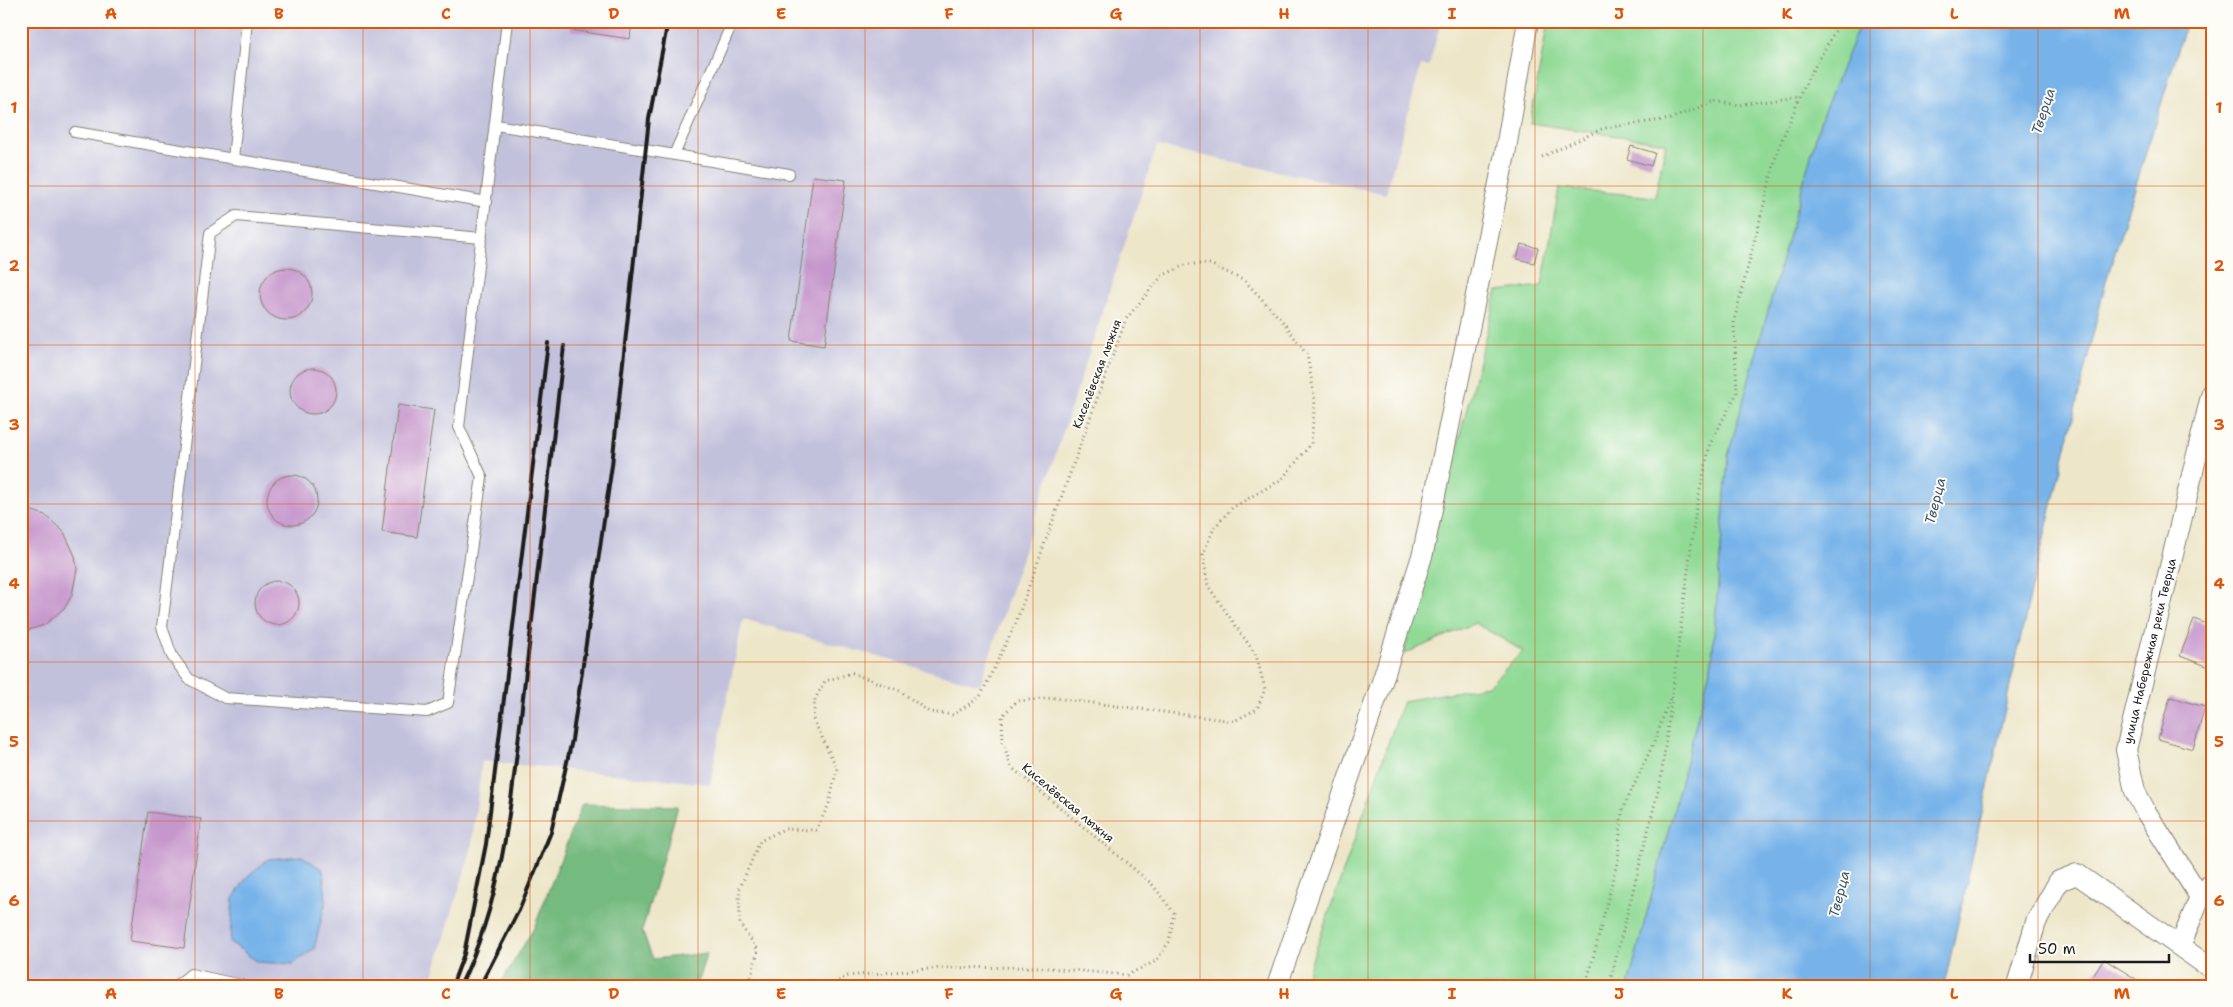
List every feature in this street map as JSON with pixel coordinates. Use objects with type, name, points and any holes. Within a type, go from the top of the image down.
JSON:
[{"type":"street","points":[[1277,986],[1383,679],[1423,553],[1506,154],[1528,21]]},
{"type":"street","name":"улица Набережная реки Тверца","points":[[2206,890],[2146,812],[2135,791],[2126,750],[2212,392]]},
{"type":"street","points":[[2017,986],[2036,922],[2059,881],[2077,874],[2212,969]]},
{"type":"street","points":[[2180,946],[2206,890]]},
{"type":"lane","points":[[233,159],[247,21]]},
{"type":"lane","points":[[482,238],[236,216],[210,234],[162,627],[172,656],[189,679],[225,698],[426,712],[448,703],[482,476],[459,427],[487,202],[507,21]]},
{"type":"lane","points":[[674,155],[733,21]]},
{"type":"lane","points":[[496,125],[789,174]]},
{"type":"lane","points":[[75,132],[487,202]]},
{"type":"lane","points":[[176,986],[191,974],[245,986]]},
{"type":"path","points":[[1609,986],[1661,779],[1696,510],[1710,444],[1737,393],[1734,321],[1778,149],[1808,78],[1841,21]]},
{"type":"path","points":[[1542,157],[1604,128],[1670,119],[1715,101],[1740,105],[1800,97]]},
{"type":"path","name":"Киселёвская лыжня","points":[[738,986],[751,977],[758,950],[740,924],[739,890],[760,841],[784,828],[816,830],[829,804],[837,768],[813,719],[815,699],[825,681],[852,674],[900,691],[929,712],[953,716],[980,697],[1015,625],[1126,318],[1162,276],[1187,264],[1210,264],[1245,281],[1284,323],[1307,355],[1315,400],[1311,444],[1282,479],[1232,508],[1214,528],[1202,554],[1208,586],[1256,655],[1264,689],[1258,709],[1234,721],[1054,698],[1017,701],[1002,716],[1003,742],[1011,767],[1152,884],[1174,913],[1169,942],[1156,961],[1127,975],[1037,967],[940,968],[846,976],[830,986]]},
{"type":"path","points":[[1586,986],[1618,859],[1622,811],[1655,740],[1673,690]]},
{"type":"shaded area","points":[[21,21],[1441,21],[1429,66],[1421,65],[1386,194],[1157,146],[980,685],[743,619],[710,784],[482,761],[471,850],[430,986],[21,986]]},
{"type":"green space","points":[[1548,21],[1861,21],[1821,119],[1728,456],[1712,662],[1628,986],[1303,986],[1403,701],[1488,686],[1523,651],[1475,623],[1404,654],[1497,291],[1542,286],[1559,188],[1655,197],[1666,143],[1530,123]]},
{"type":"green space","points":[[582,804],[678,806],[642,931],[653,959],[707,953],[696,986],[499,986],[534,928]]},
{"type":"water","name":"Тверца","points":[[1861,21],[2187,21],[2106,281],[2027,609],[1944,986],[1628,986],[1712,662],[1728,456],[1821,119]]},
{"type":"water","points":[[302,856],[323,870],[326,901],[314,949],[293,964],[258,962],[230,942],[233,899],[247,877],[268,859]]},
{"type":"building","points":[[571,21],[632,21],[630,39],[571,30]]},
{"type":"building","points":[[1631,146],[1655,153],[1651,166],[1627,159]]},
{"type":"building","points":[[813,176],[846,180],[824,346],[791,341]]},
{"type":"building","points":[[1521,244],[1538,248],[1534,263],[1517,259]]},
{"type":"building","points":[[281,268],[291,268],[305,275],[312,289],[312,299],[305,313],[291,320],[281,320],[271,316],[264,309],[260,299],[260,289],[264,279],[271,272]]},
{"type":"building","points":[[318,368],[330,374],[335,382],[335,400],[330,408],[322,413],[308,414],[296,408],[291,400],[290,386],[296,374],[304,369]]},
{"type":"building","points":[[398,405],[434,410],[417,537],[382,532]]},
{"type":"building","points":[[287,475],[297,475],[310,482],[317,495],[317,505],[310,518],[297,525],[287,525],[278,521],[271,514],[267,505],[267,495],[271,486],[278,479]]},
{"type":"building","points":[[21,507],[45,515],[64,532],[75,556],[77,569],[72,595],[65,607],[46,624],[21,633]]},
{"type":"building","points":[[277,581],[289,585],[295,591],[299,603],[295,615],[289,621],[277,625],[265,621],[259,615],[255,603],[259,591],[265,585]]},
{"type":"building","points":[[2194,619],[2212,626],[2212,668],[2180,656]]},
{"type":"building","points":[[2170,697],[2205,707],[2193,749],[2158,739]]},
{"type":"building","points":[[148,812],[201,819],[184,948],[130,941]]},
{"type":"building","points":[[2104,959],[2147,986],[2087,986]]},
{"type":"railway","points":[[480,986],[520,908],[551,832],[572,740],[612,465],[649,119],[668,21]]},
{"type":"railway","points":[[452,986],[464,954],[486,844],[548,343]]},
{"type":"railway","points":[[460,986],[476,950],[488,913],[506,836],[564,346]]}]
